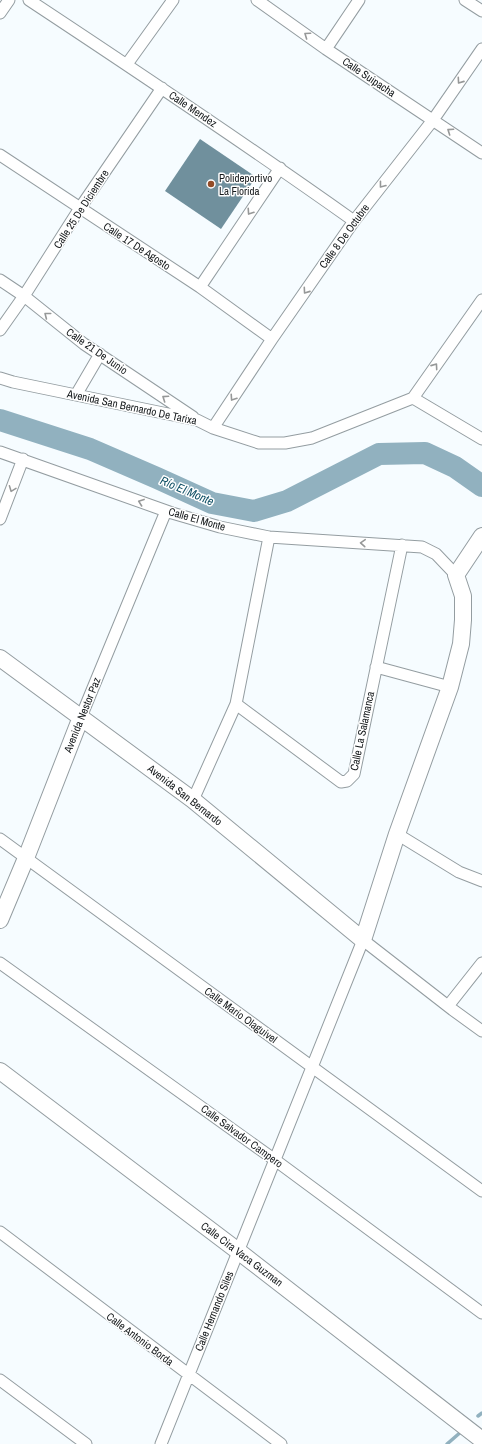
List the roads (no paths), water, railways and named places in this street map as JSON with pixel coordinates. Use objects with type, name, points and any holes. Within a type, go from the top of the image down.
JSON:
[{"type":"street","points":[[0,13],[9,0]]},
{"type":"street","name":"Calle Mendez","points":[[29,0],[280,168],[354,221]]},
{"type":"street","points":[[126,64],[173,0]]},
{"type":"street","name":"Calle Suipacha","points":[[258,0],[326,49],[482,153]]},
{"type":"street","points":[[326,49],[359,0]]},
{"type":"street","points":[[465,0],[482,11]]},
{"type":"street","name":"Calle 8 De Octubre","points":[[213,428],[272,339],[354,221],[433,120],[482,49]]},
{"type":"street","name":"Calle 25 De Diciembre","points":[[0,330],[24,296],[80,208],[162,88]]},
{"type":"street","name":"Calle 17 De Agosto","points":[[0,155],[200,287],[272,339]]},
{"type":"street","points":[[200,287],[280,168]]},
{"type":"street","name":"Calle 21 De Junio","points":[[0,280],[24,296],[84,344],[197,420]]},
{"type":"street","points":[[482,300],[413,398],[482,439]]},
{"type":"street","points":[[76,395],[100,354]]},
{"type":"street","name":"Avenida San Bernardo De Tarixa","points":[[0,378],[12,382],[197,420],[213,428],[259,443],[285,443],[312,438],[413,398]]},
{"type":"street","name":"Calle El Monte","points":[[0,452],[166,511],[220,527],[269,537],[402,545]]},
{"type":"street","points":[[0,519],[23,459]]},
{"type":"street","name":"Avenida Nestor Paz","points":[[0,920],[81,717],[166,511]]},
{"type":"street","points":[[456,575],[482,536]]},
{"type":"street","points":[[193,800],[236,704],[269,537]]},
{"type":"street","points":[[312,1067],[363,940],[397,834],[450,687],[461,644],[463,596],[456,575],[436,554],[422,547],[402,545]]},
{"type":"street","name":"Calle La Salamanca","points":[[236,704],[341,782],[347,781],[354,774],[402,545]]},
{"type":"street","name":"Avenida San Bernardo","points":[[0,658],[193,800],[363,940],[482,1031]]},
{"type":"street","points":[[376,667],[450,687]]},
{"type":"street","points":[[397,834],[458,872],[482,881]]},
{"type":"street","name":"Calle Mario Olaguivel","points":[[0,839],[482,1191]]},
{"type":"street","name":"Calle Salvador Campero","points":[[0,963],[275,1160],[482,1313]]},
{"type":"street","points":[[448,1006],[482,963]]},
{"type":"street","name":"Calle Hernando Siles","points":[[161,1444],[312,1067]]},
{"type":"street","name":"Calle Cira Vaca Guzman","points":[[0,1071],[238,1251],[482,1440]]},
{"type":"street","name":"Calle Antonio Borda","points":[[0,1232],[281,1444]]},
{"type":"street","points":[[0,1380],[86,1444]]},
{"type":"waterway","name":"Río El Monte","points":[[0,420],[90,449],[212,503],[254,511],[287,501],[379,454],[425,453],[455,467],[482,486]]},
{"type":"waterway","points":[[478,1416],[482,1413]]},
{"type":"waterway","points":[[447,1444],[462,1431]]},
{"type":"place","name":"Polideportivo La Florida","points":[[211,184]]}]
